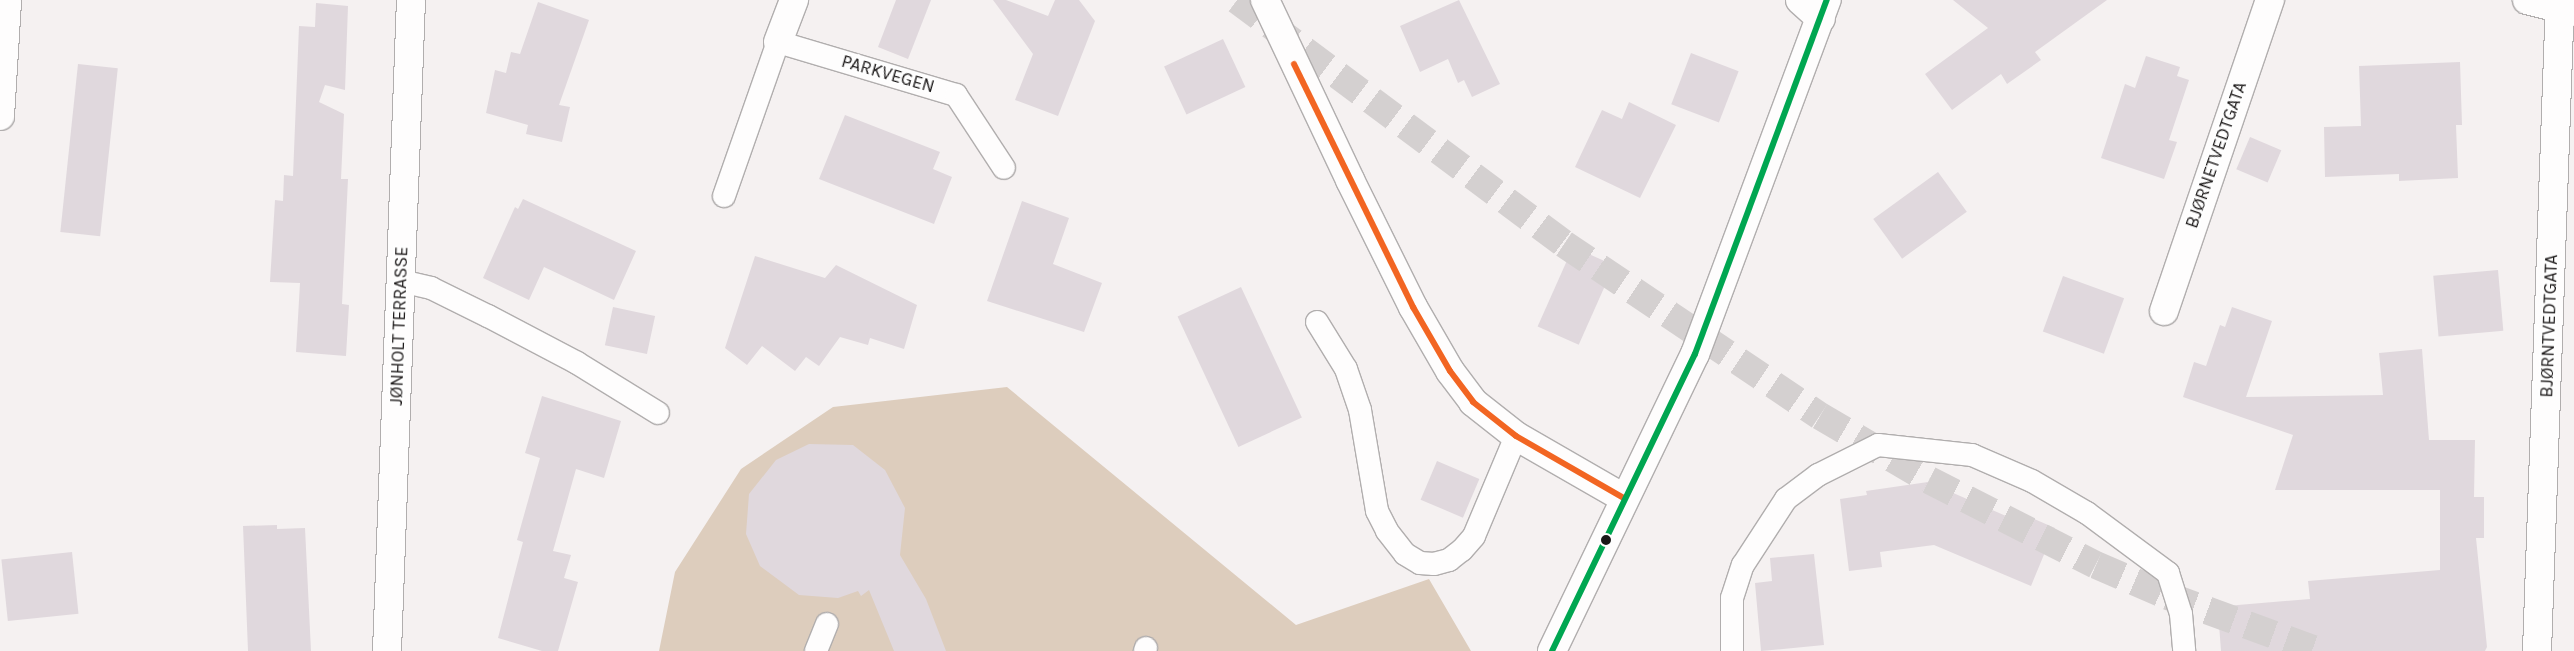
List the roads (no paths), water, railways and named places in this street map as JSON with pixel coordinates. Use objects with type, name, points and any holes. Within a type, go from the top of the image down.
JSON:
[{"type":"street","points":[[0,116],[7,0]]},
{"type":"street","name":"JØNHOLT TERRASSE","points":[[387,651],[411,0]]},
{"type":"street","points":[[778,42],[794,0]]},
{"type":"street","points":[[1265,0],[1358,197],[1413,307],[1450,371],[1473,402],[1516,436],[1624,498]]},
{"type":"street","points":[[1552,651],[1624,498],[1695,354],[1824,10],[1800,0]]},
{"type":"street","name":"BJØRNETVEDTGATA","points":[[2164,311],[2270,0]]},
{"type":"street","points":[[2527,0],[2565,7]]},
{"type":"street","name":"BJØRNTVEDTGATA","points":[[2537,651],[2565,7]]},
{"type":"lane","points":[[724,196],[778,42]]},
{"type":"lane","name":"PARKVEGEN","points":[[778,42],[956,95],[1004,168]]},
{"type":"lane","points":[[401,280],[431,288],[488,316],[577,363],[658,413]]},
{"type":"lane","points":[[1317,322],[1346,369],[1360,410],[1377,511],[1387,531],[1405,554],[1420,563],[1434,564],[1449,560],[1462,550],[1474,536],[1516,436]]},
{"type":"lane","points":[[1732,651],[1732,598],[1734,589],[1743,565],[1786,499],[1818,475],[1878,445],[1972,455],[2032,481],[2086,514],[2168,573],[2181,614],[2184,651]]},
{"type":"lane","points":[[816,651],[827,624]]},
{"type":"tunnel","points":[[1237,0],[1564,244],[1820,416],[1929,480],[2096,565],[2168,596],[2318,651]]}]
